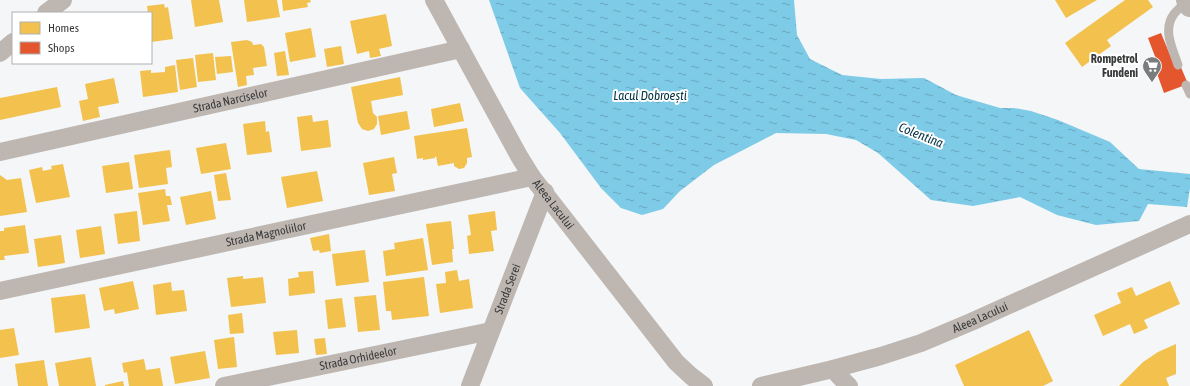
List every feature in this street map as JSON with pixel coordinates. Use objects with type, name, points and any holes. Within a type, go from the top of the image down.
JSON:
[{"type":"street","points":[[47,12],[63,0]]},
{"type":"street","name":"Aleea Lacului","points":[[434,0],[519,156],[532,177],[676,362],[704,386]]},
{"type":"street","points":[[0,53],[12,43]]},
{"type":"street","name":"Strada Narciselor","points":[[0,152],[461,49]]},
{"type":"street","name":"Strada Magnoliilor","points":[[0,292],[532,177]]},
{"type":"street","name":"Strada Serei","points":[[470,386],[545,192]]},
{"type":"street","name":"Aleea Lacului","points":[[761,386],[833,369],[921,343],[1190,224]]},
{"type":"street","name":"Strada Orhideelor","points":[[224,386],[491,331]]},
{"type":"street","points":[[833,369],[849,386]]},
{"type":"lane","points":[[1178,66],[1168,32],[1174,14],[1188,2]]},
{"type":"lane","points":[[1186,85],[1190,94]]},
{"type":"water","name":"Lacul Dobroești","points":[[489,0],[794,0],[797,35],[810,59],[842,75],[881,79],[924,78],[956,95],[1000,108],[1014,108],[1031,111],[1058,120],[1110,142],[1139,169],[1190,174],[1190,188],[1187,207],[1148,204],[1139,221],[1096,225],[1057,215],[1020,197],[973,206],[931,200],[878,153],[856,140],[826,134],[776,133],[714,165],[680,191],[663,209],[642,215],[621,208],[601,188],[560,133],[520,88]]},
{"type":"building: Homes","points":[[191,0],[219,0],[223,22],[195,27]]},
{"type":"building: Homes","points":[[244,0],[277,0],[280,17],[247,22]]},
{"type":"building: Homes","points":[[282,0],[310,0],[311,2],[307,3],[308,7],[283,11]]},
{"type":"building: Homes","points":[[1055,0],[1097,0],[1066,18]]},
{"type":"building: Homes","points":[[1125,0],[1148,0],[1153,7],[1107,40],[1111,46],[1082,67],[1065,43]]},
{"type":"building: Homes","points":[[164,4],[165,8],[168,7],[173,39],[152,42],[152,12],[148,12],[147,6]]},
{"type":"building: Homes","points":[[386,14],[392,46],[379,49],[381,56],[370,58],[369,51],[357,54],[350,21]]},
{"type":"building: Homes","points":[[311,28],[316,57],[290,62],[285,33]]},
{"type":"building: Homes","points":[[247,40],[252,42],[253,45],[261,44],[264,47],[267,66],[253,68],[254,75],[246,76],[247,85],[238,87],[231,42]]},
{"type":"building: Homes","points":[[341,46],[344,64],[327,67],[324,49]]},
{"type":"building: Homes","points":[[285,51],[289,75],[277,76],[274,53]]},
{"type":"building: Homes","points":[[213,53],[216,80],[198,82],[195,55]]},
{"type":"building: Homes","points":[[231,56],[233,72],[217,74],[215,57]]},
{"type":"building: Homes","points":[[193,58],[197,87],[180,90],[176,60]]},
{"type":"building: Homes","points":[[175,65],[178,92],[143,97],[140,71],[151,70],[151,73],[165,72],[165,67]]},
{"type":"building: Homes","points":[[400,77],[403,95],[371,101],[373,113],[377,117],[377,124],[374,129],[368,131],[362,129],[358,123],[351,87]]},
{"type":"building: Homes","points":[[114,78],[119,103],[98,107],[100,117],[83,121],[79,101],[88,99],[85,84]]},
{"type":"building: Homes","points":[[57,87],[61,107],[0,120],[0,98]]},
{"type":"building: Homes","points":[[460,103],[464,121],[434,127],[431,109]]},
{"type":"building: Homes","points":[[407,111],[410,129],[381,135],[378,116]]},
{"type":"building: Homes","points":[[312,115],[313,122],[328,120],[331,147],[301,151],[297,117]]},
{"type":"building: Homes","points":[[265,121],[266,132],[269,131],[272,152],[247,155],[243,124]]},
{"type":"building: Homes","points":[[467,128],[472,157],[467,158],[467,163],[464,168],[459,169],[454,166],[454,163],[438,166],[436,156],[435,158],[423,160],[423,158],[417,159],[414,136]]},
{"type":"building: Homes","points":[[226,143],[231,169],[201,174],[196,148]]},
{"type":"building: Homes","points":[[170,150],[172,167],[166,168],[168,184],[139,188],[134,155]]},
{"type":"building: Homes","points":[[394,157],[397,173],[392,174],[395,191],[369,195],[363,163]]},
{"type":"building: Homes","points":[[129,162],[133,189],[106,193],[102,166]]},
{"type":"building: Homes","points":[[63,164],[70,197],[36,203],[29,170],[42,167],[43,171],[52,169],[51,166]]},
{"type":"building: Homes","points":[[317,171],[323,201],[287,208],[281,177]]},
{"type":"building: Homes","points":[[226,173],[231,200],[218,201],[214,175]]},
{"type":"building: Homes","points":[[0,175],[7,180],[21,178],[27,212],[0,216]]},
{"type":"building: Homes","points":[[165,189],[166,196],[170,196],[172,205],[167,205],[170,221],[143,225],[138,193]]},
{"type":"building: Homes","points":[[211,191],[216,219],[186,225],[180,197]]},
{"type":"building: Homes","points":[[137,211],[140,241],[118,244],[114,214]]},
{"type":"building: Homes","points":[[495,211],[497,230],[491,231],[494,251],[469,254],[467,236],[471,235],[468,215]]},
{"type":"building: Homes","points":[[451,221],[454,249],[452,249],[453,262],[432,265],[426,224]]},
{"type":"building: Homes","points":[[25,225],[29,253],[4,256],[5,260],[0,260],[0,231],[4,231],[4,228]]},
{"type":"building: Homes","points":[[101,226],[105,254],[80,258],[76,230]]},
{"type":"building: Homes","points":[[329,234],[331,251],[320,253],[319,250],[313,251],[310,238]]},
{"type":"building: Homes","points":[[61,235],[65,263],[38,267],[34,239]]},
{"type":"building: Homes","points":[[423,238],[428,270],[386,276],[383,251],[395,249],[394,243]]},
{"type":"building: Homes","points":[[365,250],[369,282],[336,286],[332,254]]},
{"type":"building: Homes","points":[[457,270],[459,281],[469,279],[473,308],[440,313],[436,284],[446,283],[445,272]]},
{"type":"building: Homes","points":[[313,271],[315,293],[289,296],[288,279],[299,277],[298,272]]},
{"type":"building: Homes","points":[[243,276],[243,279],[263,277],[266,303],[231,307],[227,278]]},
{"type":"building: Homes","points":[[424,277],[429,316],[392,320],[391,311],[386,311],[383,282]]},
{"type":"building: Homes","points":[[133,281],[139,309],[115,314],[114,309],[104,311],[99,288]]},
{"type":"building: Homes","points":[[1170,281],[1180,304],[1144,320],[1148,328],[1134,334],[1130,324],[1103,336],[1094,315],[1121,303],[1117,293],[1132,287],[1136,296]]},
{"type":"building: Homes","points":[[171,282],[172,291],[184,290],[187,311],[156,315],[153,285]]},
{"type":"building: Homes","points":[[85,294],[90,328],[55,333],[51,298]]},
{"type":"building: Homes","points":[[376,295],[380,330],[358,332],[354,297]]},
{"type":"building: Homes","points":[[342,298],[346,327],[328,329],[325,300]]},
{"type":"building: Homes","points":[[242,313],[244,333],[230,334],[228,315]]},
{"type":"building: Homes","points":[[14,328],[19,355],[0,358],[0,330]]},
{"type":"building: Homes","points":[[297,330],[299,353],[276,355],[273,332]]},
{"type":"building: Homes","points":[[1029,330],[1053,381],[1043,386],[964,386],[955,365]]},
{"type":"building: Homes","points":[[234,337],[237,367],[218,369],[214,340]]},
{"type":"building: Homes","points":[[325,338],[327,354],[316,355],[314,339]]},
{"type":"building: Homes","points":[[1176,344],[1176,374],[1166,378],[1169,386],[1119,386],[1143,362],[1158,352]]},
{"type":"building: Homes","points":[[205,351],[210,378],[175,384],[170,357]]},
{"type":"building: Homes","points":[[91,357],[96,386],[59,386],[55,363]]},
{"type":"building: Homes","points":[[144,359],[146,370],[160,368],[163,386],[129,386],[127,372],[124,373],[122,363]]},
{"type":"building: Homes","points":[[44,360],[48,386],[18,386],[15,364]]},
{"type":"building: Homes","points":[[123,381],[124,386],[105,386],[105,385]]},
{"type":"building: Shops","points":[[1161,33],[1175,67],[1180,65],[1188,84],[1164,93],[1155,68],[1159,67],[1148,38]]},
{"type":"place","name":"Rompetrol Fundeni","points":[[1152,83]]},
{"type":"water label","name":"Colentina","points":[[921,135]]}]
